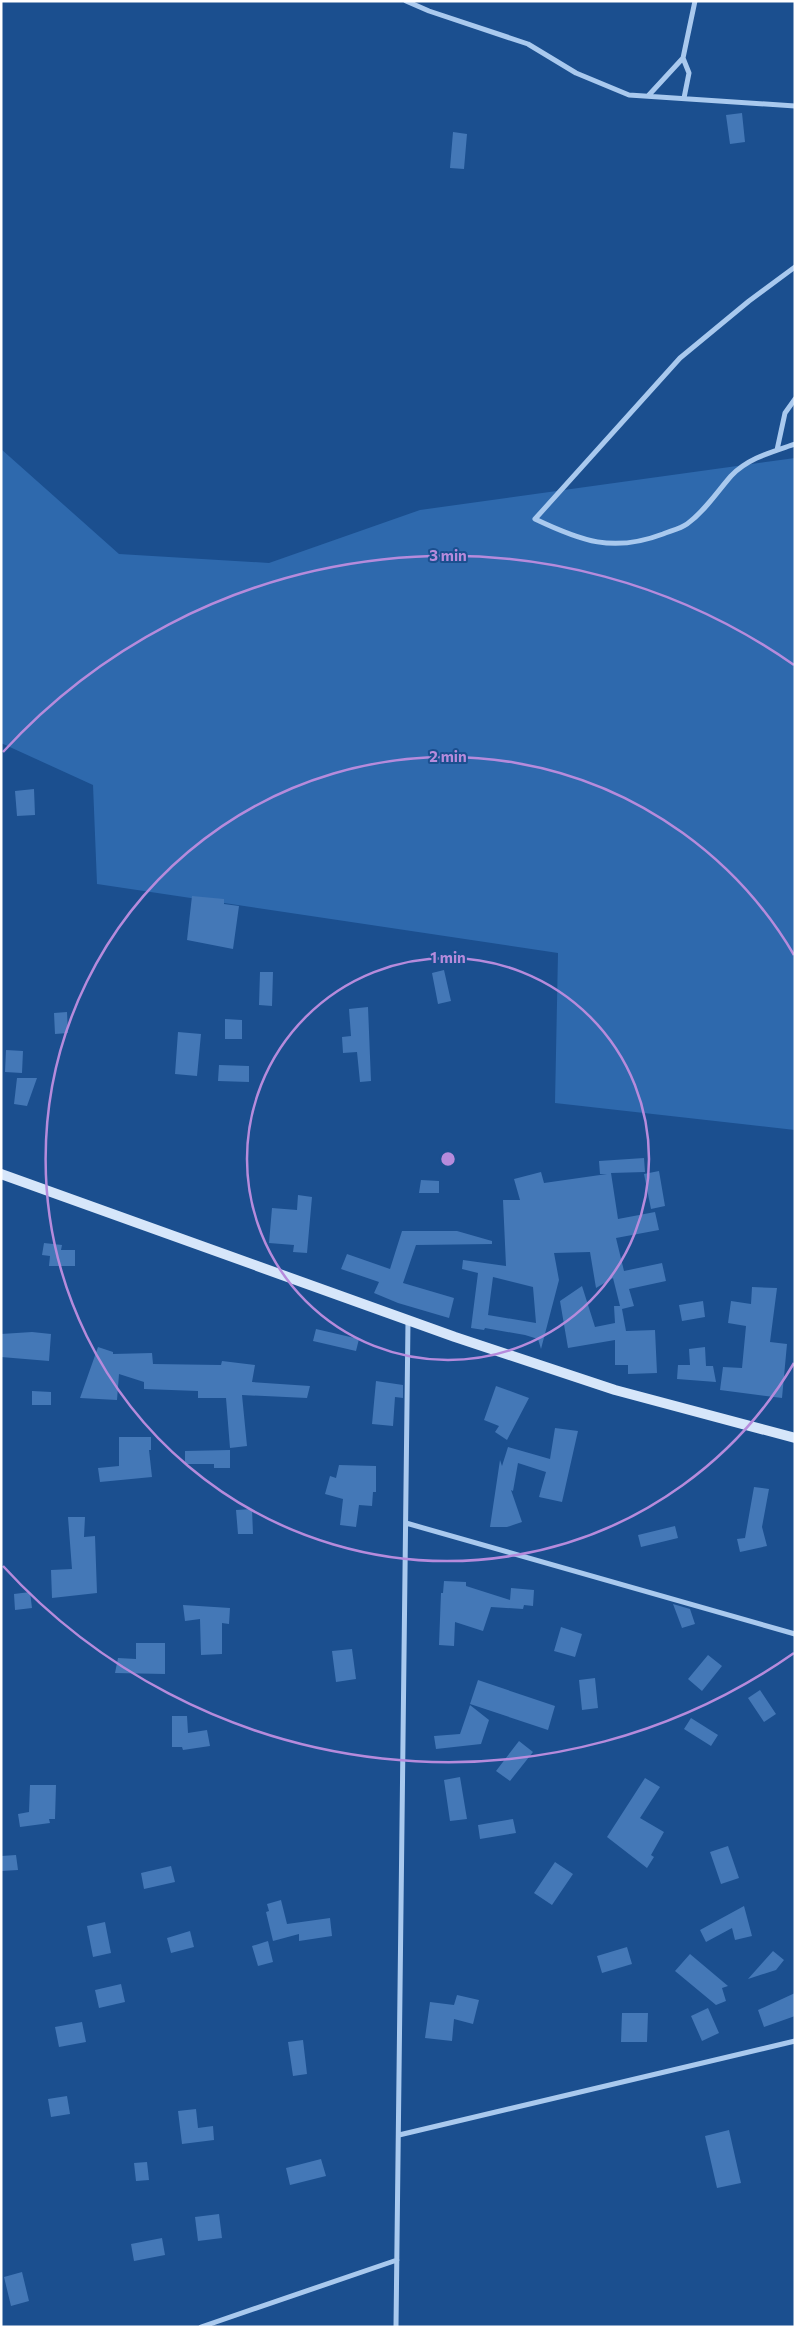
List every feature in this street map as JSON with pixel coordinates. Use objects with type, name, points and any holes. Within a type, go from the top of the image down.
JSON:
[{"type":"main road","points":[[1,1174],[408,1321],[615,1390],[795,1438]]},
{"type":"street","points":[[406,1],[429,11],[528,44],[576,73],[628,95],[795,106]]},
{"type":"street","points":[[648,96],[683,58],[695,1]]},
{"type":"street","points":[[683,58],[689,73],[684,98]]},
{"type":"street","points":[[795,267],[748,301],[680,358],[535,519],[568,535],[615,545],[647,540],[686,525],[708,505],[732,475],[755,457],[795,444]]},
{"type":"street","points":[[777,450],[785,413],[795,399]]},
{"type":"street","points":[[396,2327],[408,1321]]},
{"type":"street","points":[[406,1524],[795,1634]]},
{"type":"street","points":[[399,2135],[795,2041]]},
{"type":"street","points":[[201,2327],[397,2260]]},
{"type":"shaded area","points":[[1,449],[119,554],[269,563],[420,510],[795,458],[795,1130],[555,1103],[558,953],[97,884],[93,785],[1,743]]},
{"type":"building","points":[[742,113],[745,142],[730,144],[726,115]]},
{"type":"building","points":[[453,132],[467,134],[464,169],[450,168]]},
{"type":"building","points":[[34,789],[35,815],[17,816],[15,791]]},
{"type":"building","points":[[192,896],[224,899],[224,904],[239,906],[233,949],[187,940]]},
{"type":"building","points":[[444,970],[451,1001],[438,1004],[432,973]]},
{"type":"building","points":[[260,972],[273,972],[272,1006],[259,1005]]},
{"type":"building","points":[[368,1007],[371,1081],[360,1082],[357,1052],[343,1053],[342,1037],[351,1036],[349,1009]]},
{"type":"building","points":[[67,1012],[68,1033],[55,1034],[54,1013]]},
{"type":"building","points":[[225,1019],[242,1020],[242,1039],[225,1039]]},
{"type":"building","points":[[178,1032],[201,1034],[197,1076],[175,1074]]},
{"type":"building","points":[[6,1050],[23,1051],[22,1073],[5,1072]]},
{"type":"building","points":[[219,1065],[249,1066],[249,1082],[218,1081]]},
{"type":"building","points":[[17,1078],[37,1078],[27,1106],[14,1104]]},
{"type":"building","points":[[644,1158],[645,1172],[611,1173],[618,1219],[655,1212],[659,1230],[616,1238],[624,1271],[662,1263],[666,1281],[629,1289],[634,1306],[622,1309],[626,1331],[655,1330],[657,1373],[628,1374],[628,1365],[615,1365],[615,1340],[568,1348],[560,1301],[582,1286],[595,1327],[615,1323],[614,1306],[620,1306],[613,1278],[596,1288],[590,1252],[554,1253],[559,1280],[541,1349],[538,1339],[525,1335],[485,1328],[484,1330],[471,1328],[478,1273],[462,1269],[463,1260],[506,1266],[503,1200],[520,1200],[514,1179],[541,1172],[544,1183],[607,1174],[600,1174],[599,1161]],"holes":[[[493,1277],[533,1287],[536,1323],[488,1315]]]},
{"type":"building","points":[[659,1171],[665,1206],[651,1209],[644,1174]]},
{"type":"building","points":[[421,1180],[439,1181],[439,1193],[419,1193]]},
{"type":"building","points":[[298,1195],[312,1197],[307,1253],[293,1252],[294,1245],[269,1243],[272,1208],[297,1210]]},
{"type":"building","points":[[402,1231],[457,1231],[492,1241],[492,1244],[416,1245],[403,1283],[454,1298],[449,1318],[398,1303],[374,1293],[379,1282],[341,1269],[347,1254],[390,1269]]},
{"type":"building","points":[[44,1243],[62,1245],[61,1250],[75,1250],[75,1266],[49,1266],[50,1256],[42,1255]]},
{"type":"building","points":[[752,1287],[777,1288],[770,1342],[787,1344],[782,1398],[720,1390],[723,1367],[742,1368],[746,1326],[728,1323],[731,1301],[751,1304]]},
{"type":"building","points":[[703,1301],[705,1317],[682,1321],[679,1305]]},
{"type":"building","points":[[316,1329],[359,1339],[356,1351],[313,1341]]},
{"type":"building","points":[[32,1332],[51,1334],[49,1361],[1,1357],[1,1334]]},
{"type":"building","points":[[98,1347],[113,1352],[113,1354],[152,1353],[153,1364],[221,1365],[222,1361],[255,1365],[252,1382],[310,1386],[307,1398],[242,1395],[247,1446],[230,1448],[226,1398],[198,1398],[198,1391],[144,1389],[144,1382],[119,1374],[117,1400],[80,1398]]},
{"type":"building","points":[[705,1347],[706,1366],[713,1366],[716,1382],[677,1379],[678,1365],[690,1365],[689,1349]]},
{"type":"building","points":[[376,1381],[403,1385],[403,1398],[395,1397],[393,1426],[372,1424]]},
{"type":"building","points":[[496,1386],[529,1398],[507,1440],[495,1432],[499,1426],[484,1420]]},
{"type":"building","points":[[32,1391],[51,1392],[51,1405],[32,1405]]},
{"type":"building","points":[[555,1428],[578,1431],[562,1502],[539,1497],[546,1472],[518,1463],[513,1491],[511,1490],[522,1522],[507,1527],[490,1527],[500,1460],[502,1466],[508,1447],[550,1459]]},
{"type":"building","points":[[119,1437],[151,1437],[151,1450],[149,1450],[152,1477],[100,1482],[98,1468],[119,1466]]},
{"type":"building","points":[[230,1450],[230,1468],[214,1468],[214,1464],[185,1464],[185,1451]]},
{"type":"building","points":[[339,1465],[376,1466],[376,1492],[373,1492],[372,1506],[359,1505],[356,1527],[340,1525],[343,1499],[325,1494],[330,1476],[336,1478]]},
{"type":"building","points":[[754,1487],[769,1489],[762,1527],[767,1546],[740,1552],[737,1539],[745,1538]]},
{"type":"building","points":[[252,1509],[253,1534],[238,1534],[236,1510]]},
{"type":"building","points":[[68,1517],[85,1517],[84,1537],[95,1536],[97,1593],[52,1598],[51,1570],[72,1569]]},
{"type":"building","points":[[675,1526],[678,1538],[641,1547],[638,1535]]},
{"type":"building","points":[[444,1581],[466,1582],[466,1586],[510,1600],[511,1588],[534,1590],[533,1606],[524,1605],[523,1609],[491,1607],[483,1631],[455,1622],[454,1646],[439,1645],[441,1593],[443,1593]]},
{"type":"building","points":[[30,1592],[32,1608],[15,1610],[14,1594]]},
{"type":"building","points":[[673,1604],[690,1609],[695,1624],[682,1628]]},
{"type":"building","points":[[183,1605],[230,1608],[229,1624],[222,1623],[222,1654],[201,1655],[200,1619],[185,1621]]},
{"type":"building","points":[[561,1627],[582,1634],[575,1657],[554,1651]]},
{"type":"building","points":[[136,1643],[165,1643],[165,1674],[115,1673],[118,1658],[136,1659]]},
{"type":"building","points":[[352,1649],[356,1679],[336,1682],[332,1651]]},
{"type":"building","points":[[708,1655],[722,1666],[702,1691],[688,1679]]},
{"type":"building","points":[[595,1678],[598,1708],[582,1710],[579,1680]]},
{"type":"building","points":[[478,1680],[555,1706],[548,1730],[470,1704]]},
{"type":"building","points":[[760,1690],[776,1714],[764,1722],[748,1698]]},
{"type":"building","points":[[470,1705],[489,1720],[481,1744],[436,1749],[434,1736],[460,1734]]},
{"type":"building","points":[[172,1716],[187,1716],[188,1733],[207,1730],[210,1746],[183,1750],[182,1747],[172,1747]]},
{"type":"building","points":[[691,1718],[718,1735],[711,1746],[684,1729]]},
{"type":"building","points":[[519,1741],[533,1752],[510,1781],[496,1771]]},
{"type":"building","points":[[460,1777],[467,1819],[450,1821],[444,1780]]},
{"type":"building","points":[[645,1778],[660,1787],[640,1818],[664,1832],[651,1855],[654,1857],[647,1868],[607,1837]]},
{"type":"building","points":[[30,1785],[56,1785],[55,1819],[49,1819],[50,1823],[20,1827],[18,1814],[29,1812]]},
{"type":"building","points":[[513,1819],[516,1833],[480,1839],[478,1825]]},
{"type":"building","points":[[728,1846],[739,1878],[721,1884],[710,1852]]},
{"type":"building","points":[[16,1855],[18,1870],[1,1871],[1,1856]]},
{"type":"building","points":[[555,1862],[573,1874],[552,1905],[534,1893]]},
{"type":"building","points":[[171,1866],[175,1882],[144,1889],[141,1873]]},
{"type":"building","points":[[281,1900],[287,1924],[330,1918],[332,1936],[299,1941],[299,1934],[273,1941],[266,1912],[269,1911],[267,1904]]},
{"type":"building","points":[[744,1906],[752,1936],[735,1940],[732,1928],[706,1942],[700,1930]]},
{"type":"building","points":[[105,1922],[111,1953],[93,1957],[87,1926]]},
{"type":"building","points":[[190,1931],[194,1947],[171,1953],[167,1938]]},
{"type":"building","points":[[268,1941],[273,1962],[258,1966],[252,1946]]},
{"type":"building","points":[[627,1947],[632,1964],[602,1973],[597,1956]]},
{"type":"building","points":[[773,1951],[784,1960],[776,1970],[748,1979]]},
{"type":"building","points":[[690,1954],[728,1986],[722,1988],[726,2001],[716,2005],[675,1971]]},
{"type":"building","points":[[121,1984],[125,2002],[99,2008],[95,1990]]},
{"type":"building","points":[[795,1993],[795,2016],[764,2027],[758,2010]]},
{"type":"building","points":[[457,1995],[479,2000],[473,2024],[454,2019],[452,2041],[425,2038],[430,2002],[454,2005]]},
{"type":"building","points":[[708,2008],[719,2033],[702,2041],[691,2016]]},
{"type":"building","points":[[622,2013],[648,2013],[647,2042],[621,2042]]},
{"type":"building","points":[[82,2022],[86,2042],[59,2047],[55,2027]]},
{"type":"building","points":[[303,2040],[307,2074],[293,2076],[288,2042]]},
{"type":"building","points":[[67,2096],[70,2114],[51,2117],[48,2099]]},
{"type":"building","points":[[196,2109],[198,2128],[213,2126],[214,2140],[182,2144],[178,2111]]},
{"type":"building","points":[[729,2130],[741,2183],[717,2188],[705,2136]]},
{"type":"building","points":[[321,2159],[326,2176],[290,2185],[286,2168]]},
{"type":"building","points":[[147,2162],[149,2180],[136,2181],[134,2163]]},
{"type":"building","points":[[219,2214],[222,2238],[198,2241],[195,2217]]},
{"type":"building","points":[[162,2238],[165,2255],[134,2261],[131,2244]]},
{"type":"building","points":[[22,2272],[29,2301],[11,2306],[4,2277]]}]
